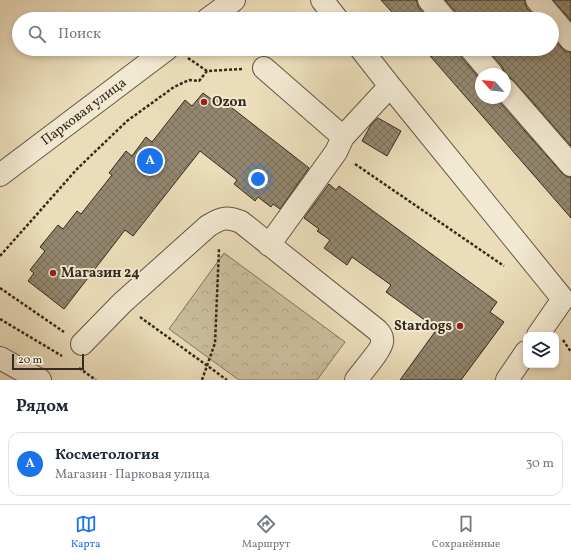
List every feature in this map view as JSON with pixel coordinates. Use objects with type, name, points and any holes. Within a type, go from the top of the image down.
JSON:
[{"type":"street","points":[[218,12],[234,0]]},
{"type":"street","points":[[322,0],[331,12]]},
{"type":"street","points":[[429,0],[439,12]]},
{"type":"street","points":[[537,0],[547,12]]},
{"type":"street","points":[[559,26],[571,40]]},
{"type":"street","name":"Парковая улица","points":[[0,174],[158,56]]},
{"type":"street","points":[[366,56],[563,299],[549,332]]},
{"type":"street","points":[[477,56],[487,68]]},
{"type":"street","points":[[264,68],[340,145]]},
{"type":"street","points":[[269,245],[340,145],[390,86]]},
{"type":"street","points":[[511,96],[571,165]]},
{"type":"street","points":[[82,344],[122,303],[208,226],[220,219],[232,219],[241,222],[377,330],[381,335],[383,342],[356,380]]},
{"type":"street","points":[[507,380],[523,356]]},
{"type":"street","points":[[0,358],[40,380]]},
{"type":"path","points":[[188,58],[207,72],[264,68]]},
{"type":"path","points":[[0,256],[76,169],[127,121],[174,86],[189,80],[199,81],[207,72]]},
{"type":"path","points":[[340,145],[506,267]]},
{"type":"path","points":[[202,380],[215,343],[220,219]]},
{"type":"path","points":[[0,288],[82,344]]},
{"type":"path","points":[[122,303],[227,380]]},
{"type":"path","points":[[0,319],[56,351],[67,359]]},
{"type":"path","points":[[559,343],[571,352]]},
{"type":"path","points":[[79,368],[96,380]]},
{"type":"green space","points":[[224,253],[345,342],[317,380],[239,380],[169,329]]},
{"type":"building","points":[[381,0],[417,0],[419,8],[423,12],[392,12]]},
{"type":"building","points":[[445,0],[525,0],[527,8],[531,12],[455,12]]},
{"type":"building","points":[[553,0],[571,0],[571,21]]},
{"type":"building","points":[[559,44],[566,52],[571,52],[571,146],[511,79],[511,68],[503,68],[493,56],[559,56]]},
{"type":"building","points":[[430,56],[461,56],[475,73],[475,104],[501,104],[562,173],[567,177],[571,177],[571,218]]},
{"type":"building","points":[[203,93],[215,102],[218,97],[309,168],[280,209],[273,204],[271,207],[258,197],[255,201],[234,184],[237,180],[200,151],[133,236],[125,230],[64,309],[28,281],[34,273],[30,270],[45,251],[40,247],[58,225],[63,229],[77,211],[81,214],[112,175],[109,173],[126,151],[132,156],[146,137],[152,142],[185,100],[192,106]]},
{"type":"building","points":[[378,118],[401,131],[387,156],[362,141],[372,123]]},
{"type":"building","points":[[329,184],[336,190],[339,186],[497,302],[490,312],[504,322],[461,380],[400,380],[437,329],[386,292],[391,285],[352,257],[347,265],[324,248],[330,240],[317,231],[319,229],[304,218]]},
{"type":"place","name":"Ozon","points":[[204,102]]},
{"type":"place","name":"Косметология","points":[[150,161]]},
{"type":"place","name":"Магазин 24","points":[[53,273]]},
{"type":"place","name":"Stardogs","points":[[460,326]]}]
